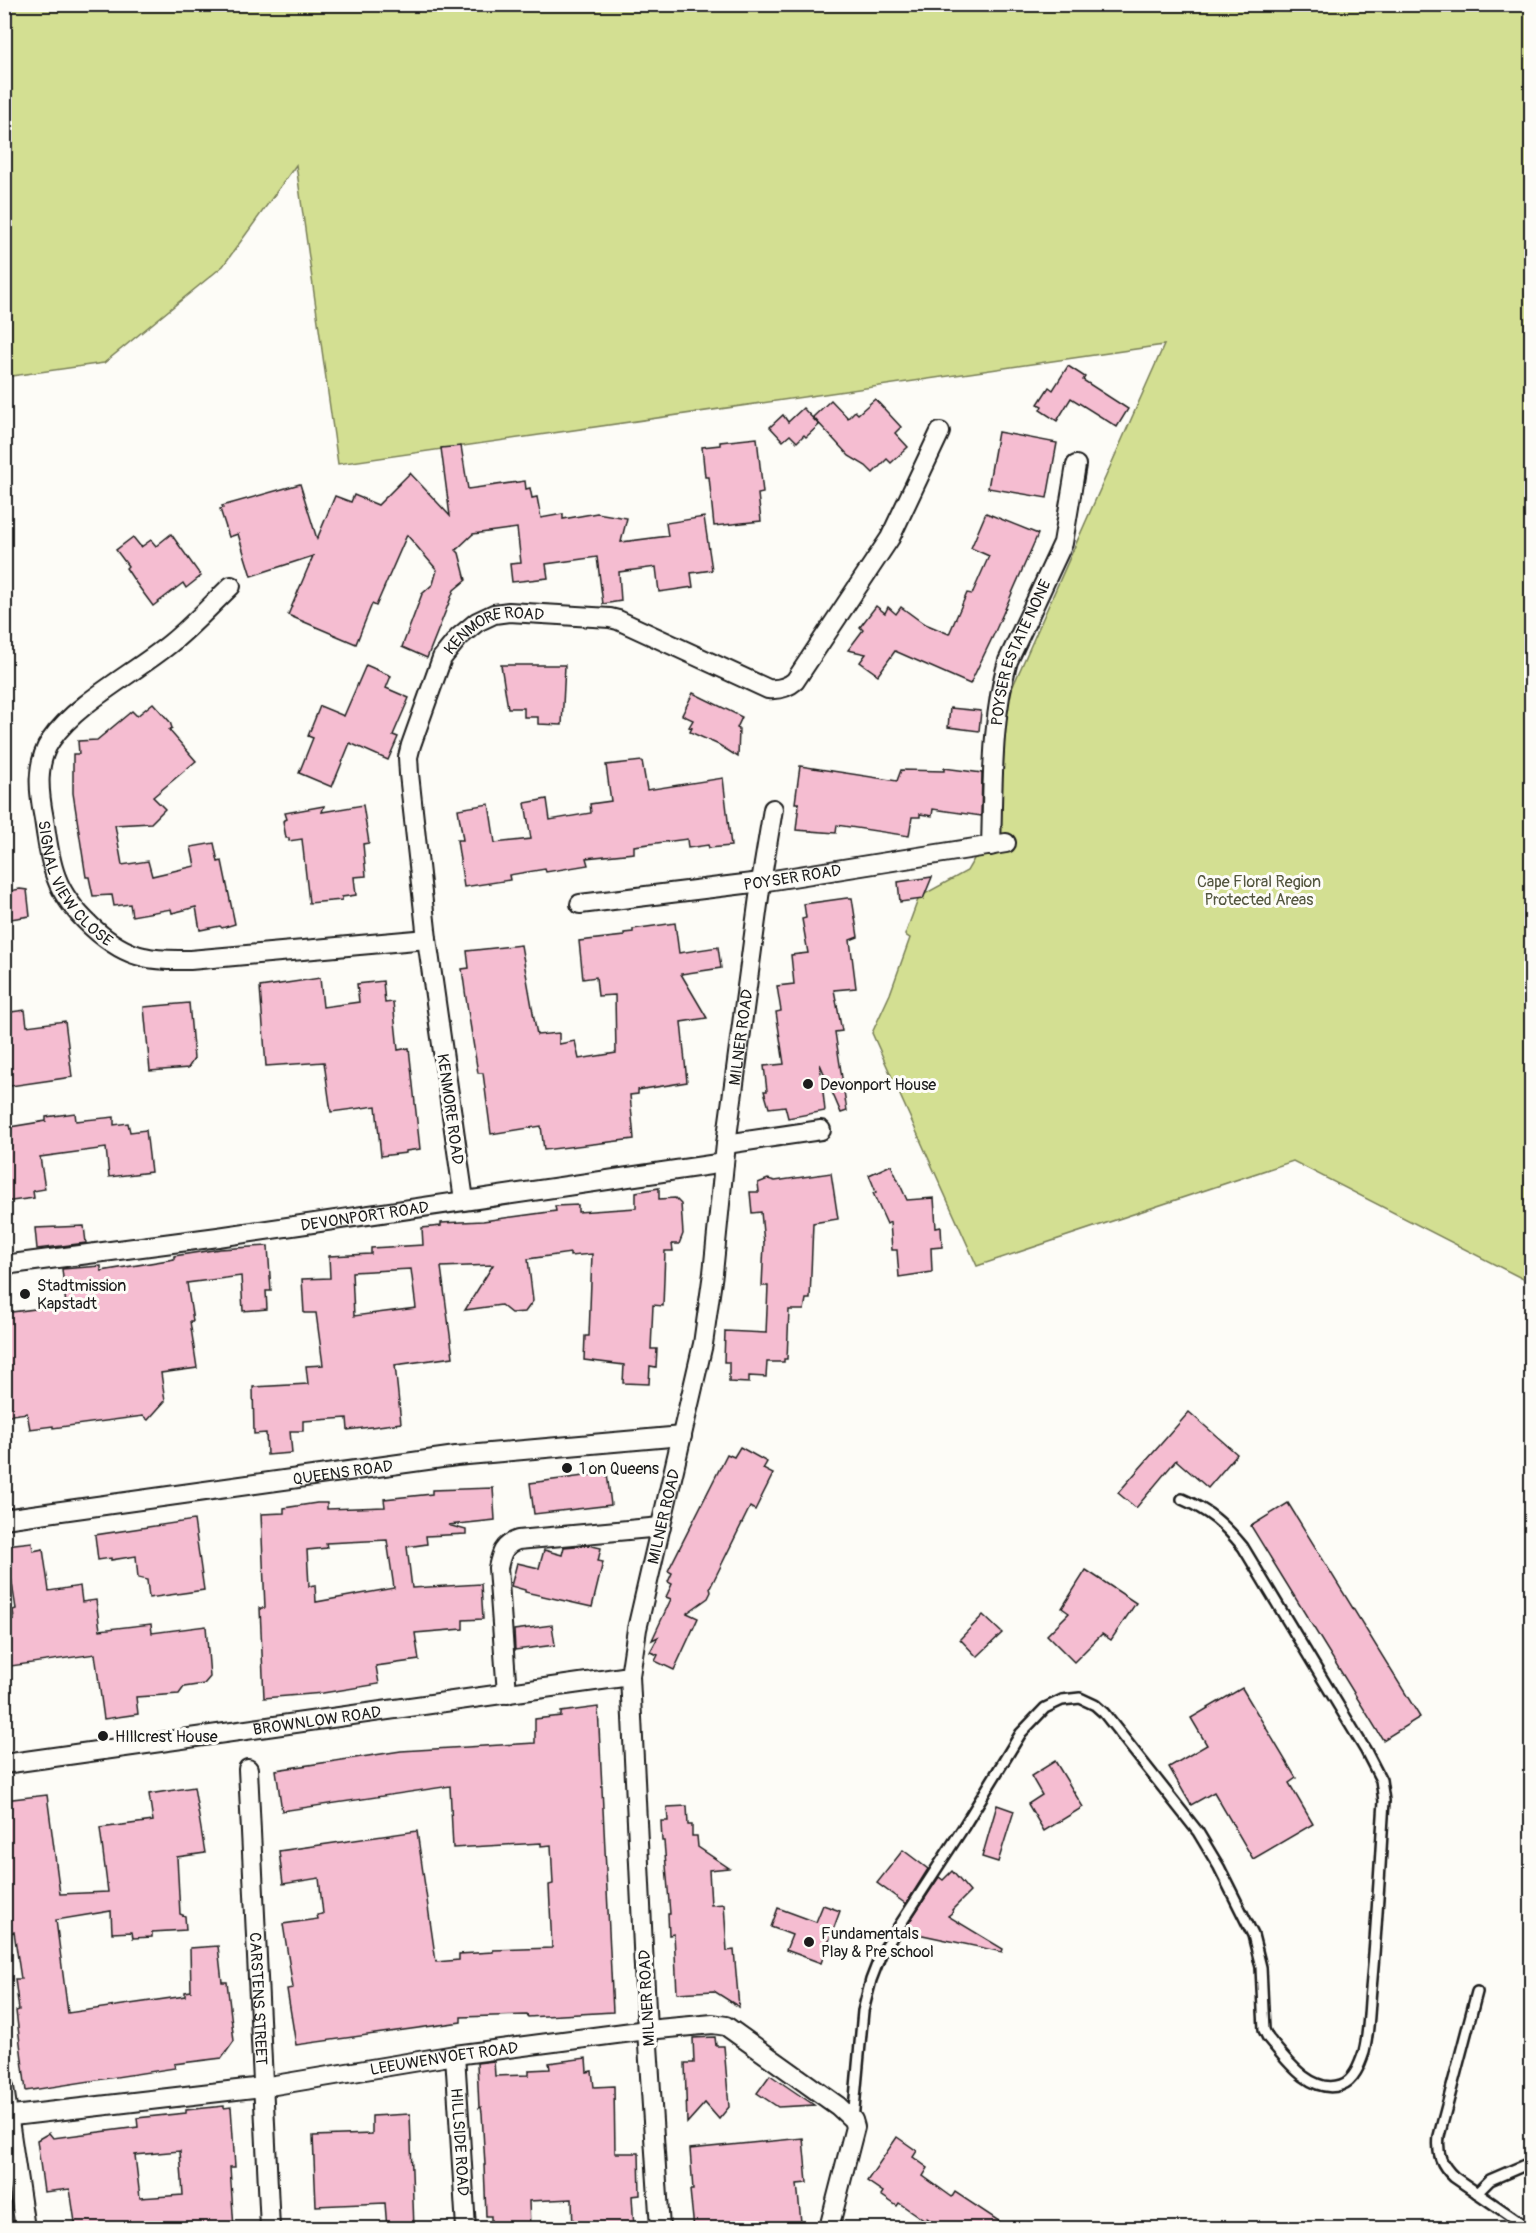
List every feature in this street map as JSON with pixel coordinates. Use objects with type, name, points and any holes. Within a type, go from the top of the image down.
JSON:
[{"type":"street","name":"KENMORE ROAD","points":[[464,1200],[428,939],[408,757],[442,658],[467,629],[494,614],[509,612],[609,618],[618,620],[768,689],[777,690],[790,686],[890,538],[940,432]]},
{"type":"street","name":"POYSER ESTATE NONE","points":[[998,845],[998,705],[1002,681],[1008,662],[1063,543],[1076,465]]},
{"type":"street","name":"SIGNAL VIEW CLOSE","points":[[231,586],[171,644],[76,713],[51,738],[46,747],[39,773],[40,801],[52,867],[61,889],[74,908],[111,942],[131,953],[156,959],[190,960],[428,939]]},
{"type":"street","name":"MILNER ROAD","points":[[660,2229],[647,2030],[630,1676],[637,1629],[703,1344],[713,1273],[726,1144],[773,809]]},
{"type":"street","name":"POYSER ROAD","points":[[580,904],[761,882],[998,845]]},
{"type":"street","points":[[726,1144],[821,1130]]},
{"type":"street","name":"DEVONPORT ROAD","points":[[4,1265],[218,1237],[724,1163]]},
{"type":"street","name":"QUEENS ROAD","points":[[4,1519],[456,1456],[682,1436]]},
{"type":"street","points":[[507,1694],[498,1568],[502,1551],[508,1543],[518,1540],[661,1527]]},
{"type":"street","name":"BROWNLOW ROAD","points":[[4,1764],[630,1676]]},
{"type":"street","name":"CARSTENS STREET","points":[[248,1769],[270,2229]]},
{"type":"street","name":"LEEUWENVOET ROAD","points":[[7,2116],[263,2087],[455,2055],[647,2030],[713,2024],[726,2026],[838,2106],[854,2120]]},
{"type":"street","name":"HILLSIDE ROAD","points":[[455,2055],[466,2229]]},
{"type":"street","points":[[4,2086],[25,2229]]},
{"type":"street","points":[[835,2226],[855,2127],[854,2120]]},
{"type":"lane","points":[[854,2120],[864,2011],[871,1980],[881,1954],[963,1828],[1021,1733],[1045,1708],[1062,1700],[1080,1698],[1095,1705],[1110,1720],[1197,1832],[1219,1867],[1253,1935],[1261,1967],[1264,2030],[1268,2038],[1308,2079],[1320,2086],[1341,2085],[1358,2070],[1364,2051],[1372,1969],[1384,1801],[1381,1780],[1366,1751],[1243,1547],[1225,1525],[1210,1513],[1182,1499]]},
{"type":"lane","points":[[1477,1992],[1438,2136],[1437,2148],[1445,2169],[1528,2229]]},
{"type":"lane","points":[[1477,2193],[1490,2180],[1532,2163]]},
{"type":"green space","name":"Cape Floral Region Protected Areas","points":[[4,5],[1531,5],[1531,1283],[1293,1161],[977,1266],[872,1033],[890,994],[910,938],[905,935],[919,897],[967,871],[995,823],[1005,704],[1164,345],[338,464],[296,165],[223,266],[104,363],[5,377]]},
{"type":"building","points":[[1068,366],[1085,377],[1083,380],[1128,409],[1117,427],[1071,398],[1057,421],[1040,410],[1042,406],[1038,404],[1049,387],[1053,390]]},
{"type":"building","points":[[875,399],[901,427],[895,433],[908,447],[891,463],[887,459],[873,473],[849,456],[813,417],[831,400],[848,418],[855,411],[858,414]]},
{"type":"building","points":[[803,408],[819,425],[797,442],[790,435],[783,441],[770,427],[783,415],[788,422]]},
{"type":"building","points":[[998,432],[1057,443],[1047,498],[988,488]]},
{"type":"building","points":[[757,438],[763,493],[758,494],[761,521],[714,526],[709,477],[705,477],[702,447],[720,445],[720,442]]},
{"type":"building","points":[[461,446],[468,489],[525,481],[526,489],[530,488],[532,498],[537,497],[541,518],[563,514],[563,519],[597,513],[627,518],[621,542],[668,536],[666,523],[704,517],[712,570],[691,573],[693,587],[659,592],[656,567],[619,572],[621,601],[603,604],[597,557],[546,564],[548,578],[512,582],[510,564],[521,563],[517,528],[473,534],[456,550],[459,553],[466,580],[454,590],[427,658],[402,647],[422,594],[433,584],[437,570],[407,535],[376,606],[372,604],[356,644],[288,615],[313,556],[251,576],[238,534],[229,537],[220,509],[223,508],[222,506],[300,484],[317,539],[335,496],[351,502],[354,495],[378,505],[410,473],[450,516],[441,448]]},
{"type":"building","points":[[986,513],[1038,534],[970,684],[895,651],[878,675],[860,662],[866,654],[848,650],[863,630],[860,627],[876,606],[885,613],[888,607],[896,614],[901,607],[923,623],[949,634],[967,593],[972,594],[989,556],[971,548]]},
{"type":"building","points":[[171,534],[201,576],[186,588],[183,583],[153,606],[116,550],[133,537],[141,547],[151,540],[156,546]]},
{"type":"building","points":[[366,665],[391,676],[386,688],[409,698],[393,735],[398,737],[388,760],[350,743],[332,787],[299,773],[313,738],[308,736],[320,706],[344,716]]},
{"type":"building","points":[[501,665],[565,665],[562,725],[538,724],[538,717],[524,717],[524,708],[508,708]]},
{"type":"building","points":[[693,693],[742,717],[737,728],[739,729],[738,757],[719,745],[690,732],[692,728],[689,727],[693,720],[682,715]]},
{"type":"building","points":[[153,703],[170,722],[172,728],[169,730],[196,761],[153,797],[165,809],[151,823],[115,825],[122,865],[148,861],[152,876],[195,866],[191,847],[214,843],[218,862],[222,861],[235,924],[200,930],[196,907],[172,913],[171,909],[132,916],[130,904],[114,906],[112,895],[93,896],[89,877],[86,877],[73,793],[73,754],[79,754],[78,741],[97,740],[132,711],[137,716]]},
{"type":"building","points":[[950,708],[981,711],[979,731],[948,727]]},
{"type":"building","points":[[642,761],[647,790],[723,778],[731,846],[709,848],[708,845],[688,848],[687,839],[634,846],[634,853],[586,858],[588,865],[509,875],[510,880],[464,887],[457,840],[463,840],[458,809],[489,804],[495,843],[531,839],[525,803],[547,799],[550,820],[591,813],[590,804],[611,801],[606,765]]},
{"type":"building","points":[[800,766],[897,781],[901,770],[944,771],[944,768],[982,773],[981,816],[933,809],[932,816],[920,814],[920,817],[912,817],[909,836],[837,825],[836,833],[796,830],[799,803],[795,803]]},
{"type":"building","points":[[363,805],[369,843],[363,844],[366,876],[354,877],[356,895],[342,897],[342,900],[309,903],[302,839],[289,841],[289,838],[286,838],[283,821],[287,819],[285,813],[324,806],[322,812]]},
{"type":"building","points":[[932,877],[923,899],[900,902],[898,882]]},
{"type":"building","points":[[27,890],[30,916],[4,920],[4,892]]},
{"type":"building","points":[[852,898],[858,937],[850,940],[856,988],[834,990],[842,1031],[835,1032],[847,1111],[841,1113],[820,1064],[825,1111],[788,1118],[785,1106],[769,1108],[764,1091],[767,1091],[764,1066],[784,1064],[776,1012],[781,1011],[777,986],[794,984],[791,955],[808,953],[802,919],[806,918],[804,904]]},
{"type":"building","points":[[675,923],[679,953],[718,947],[721,968],[681,974],[707,1018],[681,1022],[687,1082],[638,1090],[638,1094],[630,1095],[634,1139],[544,1150],[541,1126],[491,1134],[483,1073],[478,1073],[462,969],[469,968],[467,951],[521,945],[537,1035],[559,1033],[559,1044],[575,1041],[579,1059],[616,1053],[615,995],[598,996],[596,977],[583,979],[579,941],[624,936],[624,933],[633,932],[633,929]]},
{"type":"building","points":[[320,978],[323,1007],[359,1002],[357,984],[383,981],[385,1003],[393,1002],[398,1050],[409,1048],[420,1149],[381,1156],[376,1106],[331,1112],[324,1062],[266,1066],[260,987]]},
{"type":"building","points":[[189,1003],[194,1059],[188,1068],[150,1071],[144,1007]]},
{"type":"building","points":[[25,1010],[27,1026],[65,1021],[72,1077],[4,1087],[4,1013]]},
{"type":"building","points":[[75,1113],[76,1121],[114,1117],[114,1125],[128,1123],[130,1132],[146,1130],[151,1172],[109,1177],[106,1148],[40,1157],[45,1189],[33,1191],[34,1198],[4,1202],[4,1128],[46,1121],[46,1117]]},
{"type":"building","points":[[891,1165],[907,1200],[934,1198],[936,1228],[941,1227],[942,1247],[931,1248],[932,1272],[899,1277],[897,1250],[892,1250],[890,1222],[887,1224],[873,1193],[876,1192],[869,1175]]},
{"type":"building","points":[[831,1173],[838,1219],[813,1223],[810,1299],[806,1299],[804,1310],[789,1310],[787,1359],[784,1359],[784,1362],[767,1362],[766,1377],[749,1376],[749,1383],[729,1382],[729,1362],[724,1362],[725,1331],[766,1333],[768,1286],[762,1286],[764,1243],[761,1212],[752,1213],[750,1192],[759,1192],[758,1183],[768,1179],[775,1181]]},
{"type":"building","points":[[659,1188],[659,1199],[675,1198],[681,1204],[683,1234],[679,1244],[672,1244],[673,1251],[665,1251],[663,1306],[653,1305],[651,1349],[657,1349],[656,1367],[650,1366],[649,1384],[623,1383],[624,1365],[584,1360],[585,1336],[589,1336],[592,1254],[570,1256],[570,1253],[528,1259],[533,1301],[525,1312],[511,1313],[501,1305],[465,1310],[493,1265],[441,1267],[453,1357],[395,1365],[401,1423],[348,1430],[347,1418],[303,1421],[303,1431],[290,1431],[292,1453],[267,1455],[266,1433],[254,1434],[253,1387],[308,1384],[306,1366],[323,1365],[316,1313],[304,1313],[302,1279],[330,1278],[329,1256],[371,1254],[371,1248],[423,1245],[422,1228],[441,1226],[441,1223],[483,1221],[556,1211],[555,1206],[578,1205],[578,1212],[636,1208],[636,1192]],"holes":[[[411,1269],[416,1308],[354,1316],[352,1272]]]},
{"type":"building","points":[[84,1226],[86,1243],[37,1249],[35,1228]]},
{"type":"building","points":[[268,1246],[271,1291],[266,1291],[267,1309],[243,1311],[241,1276],[187,1283],[197,1368],[161,1373],[165,1401],[148,1420],[143,1416],[30,1429],[27,1413],[4,1416],[4,1313],[66,1305],[62,1269],[101,1266],[101,1271],[220,1249]]},
{"type":"building","points":[[1189,1412],[1237,1454],[1208,1488],[1176,1460],[1136,1508],[1118,1493]]},
{"type":"building","points":[[740,1447],[767,1462],[763,1469],[773,1474],[755,1510],[750,1507],[710,1588],[708,1598],[687,1613],[698,1618],[674,1670],[655,1661],[658,1655],[650,1652],[658,1637],[652,1640],[671,1599],[666,1597],[672,1584],[668,1582],[672,1573],[668,1571],[727,1454],[734,1457]]},
{"type":"building","points":[[607,1473],[611,1505],[534,1514],[530,1483]]},
{"type":"building","points":[[493,1488],[495,1520],[448,1525],[466,1530],[466,1534],[426,1536],[427,1544],[407,1547],[412,1588],[481,1584],[483,1619],[463,1620],[463,1629],[415,1633],[419,1660],[376,1666],[379,1684],[323,1693],[264,1698],[260,1608],[265,1608],[261,1514],[284,1513],[284,1508],[317,1503],[327,1503],[327,1509],[385,1507],[384,1499],[432,1494],[432,1490]],"holes":[[[387,1540],[394,1588],[316,1602],[315,1585],[309,1586],[307,1550],[327,1548],[326,1543]]]},
{"type":"building","points":[[1288,1503],[1420,1717],[1383,1740],[1251,1526]]},
{"type":"building","points":[[194,1520],[204,1590],[149,1598],[147,1580],[138,1578],[136,1556],[98,1560],[95,1535]]},
{"type":"building","points":[[32,1542],[33,1551],[43,1549],[49,1591],[80,1586],[82,1602],[96,1600],[100,1630],[151,1624],[152,1633],[206,1626],[210,1677],[204,1684],[184,1687],[179,1694],[136,1697],[138,1714],[104,1719],[95,1654],[4,1667],[4,1621],[14,1620],[13,1610],[16,1609],[6,1545]]},
{"type":"building","points":[[588,1545],[601,1548],[598,1561],[603,1562],[592,1607],[525,1592],[525,1590],[511,1586],[517,1563],[539,1568],[544,1550],[562,1555],[564,1547]]},
{"type":"building","points":[[1086,1570],[1136,1603],[1111,1640],[1102,1634],[1074,1662],[1047,1635],[1069,1613],[1062,1608]]},
{"type":"building","points":[[983,1615],[1002,1633],[977,1657],[960,1639]]},
{"type":"building","points":[[552,1625],[555,1645],[515,1650],[514,1630]]},
{"type":"building","points":[[1242,1688],[1296,1778],[1289,1783],[1313,1824],[1253,1859],[1214,1792],[1191,1805],[1169,1767],[1207,1745],[1191,1718]]},
{"type":"building","points":[[598,1707],[613,2012],[528,2017],[527,2015],[461,2017],[461,2022],[296,2045],[287,1989],[293,1988],[283,1924],[318,1919],[317,1915],[323,1914],[319,1878],[283,1884],[279,1851],[417,1831],[436,1962],[459,1960],[459,1954],[493,1952],[493,1950],[552,1948],[549,1885],[553,1884],[551,1845],[541,1846],[541,1843],[453,1848],[450,1786],[282,1811],[276,1770],[401,1751],[535,1743],[535,1719],[561,1716],[561,1712]]},
{"type":"building","points":[[1055,1761],[1083,1807],[1044,1831],[1028,1804],[1042,1795],[1031,1776]]},
{"type":"building","points":[[194,1787],[205,1853],[177,1857],[180,1914],[185,1916],[186,1930],[152,1932],[152,1937],[133,1938],[132,1932],[112,1933],[111,1911],[56,1920],[68,2013],[185,1996],[185,1992],[191,1991],[190,1948],[218,1946],[222,1982],[227,1982],[234,2041],[222,2058],[174,2064],[175,2068],[26,2091],[16,2011],[19,2010],[15,1979],[21,1979],[14,1932],[9,1933],[4,1907],[4,1800],[47,1795],[60,1894],[108,1892],[100,1828],[153,1821],[149,1794]]},
{"type":"building","points":[[997,1805],[1014,1811],[998,1862],[982,1857]]},
{"type":"building","points":[[687,1806],[688,1825],[692,1825],[692,1836],[697,1836],[698,1847],[729,1868],[709,1870],[711,1905],[724,1904],[727,1951],[734,1950],[739,2007],[714,1991],[677,1993],[674,1934],[669,1935],[668,1914],[670,1914],[661,1821],[668,1821],[667,1807]]},
{"type":"building","points":[[903,1850],[928,1869],[906,1904],[877,1883]]},
{"type":"building","points":[[952,1871],[970,1892],[948,1916],[1003,1949],[1002,1952],[918,1934],[908,1924],[939,1877],[943,1880]]},
{"type":"building","name":"Fundamentals Play & Pre school","points":[[823,1905],[840,1911],[821,1963],[786,1950],[792,1935],[771,1927],[778,1908],[816,1922]]},
{"type":"building","points":[[715,2037],[716,2046],[724,2046],[729,2107],[719,2119],[705,2103],[687,2123],[685,2063],[694,2063],[693,2038]]},
{"type":"building","points":[[586,2058],[587,2072],[592,2071],[594,2087],[614,2086],[615,2153],[639,2153],[640,2195],[632,2196],[634,2229],[573,2229],[572,2199],[529,2201],[530,2229],[491,2229],[491,2216],[486,2216],[482,2113],[481,2107],[479,2108],[477,2063],[494,2061],[495,2076],[529,2075],[529,2070],[550,2069],[549,2063]]},
{"type":"building","points":[[770,2075],[814,2105],[778,2107],[757,2093]]},
{"type":"building","points":[[231,2107],[235,2167],[230,2167],[234,2229],[168,2229],[167,2223],[127,2225],[127,2229],[76,2229],[70,2189],[44,2192],[37,2140],[49,2133],[53,2138],[138,2127],[137,2118],[186,2113],[186,2110]],"holes":[[[180,2151],[183,2195],[140,2198],[135,2155]]]},
{"type":"building","points":[[410,2114],[414,2229],[387,2229],[385,2203],[316,2206],[313,2136],[372,2134],[372,2116]]},
{"type":"building","points":[[897,2137],[917,2151],[913,2157],[928,2168],[923,2176],[952,2197],[955,2192],[1011,2229],[943,2229],[927,2218],[925,2221],[899,2203],[897,2206],[881,2195],[883,2192],[867,2181]]},
{"type":"building","points":[[803,2138],[807,2183],[797,2184],[801,2222],[732,2229],[694,2229],[690,2190],[693,2190],[690,2149]]},
{"type":"place","name":"Devonport House","points":[[808,1084]]},
{"type":"place","name":"Stadtmission Kapstadt","points":[[25,1294]]},
{"type":"place","name":"1 on Queens","points":[[567,1468]]},
{"type":"place","name":"HIllcrest House","points":[[103,1736]]},
{"type":"place","name":"Fundamentals Play & Pre school","points":[[809,1942]]}]
